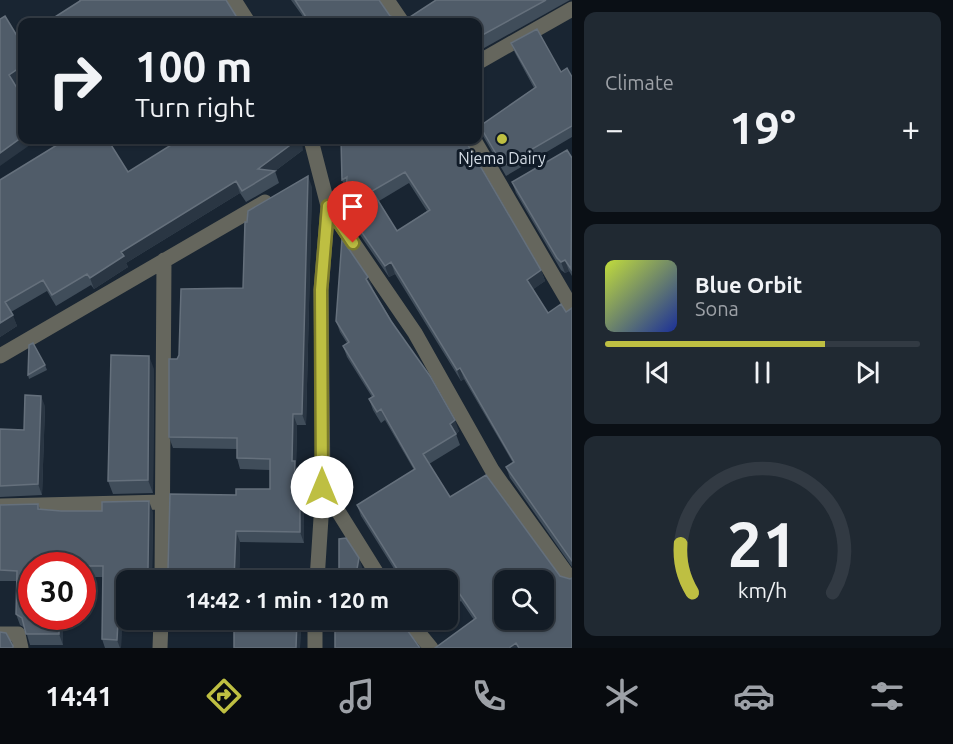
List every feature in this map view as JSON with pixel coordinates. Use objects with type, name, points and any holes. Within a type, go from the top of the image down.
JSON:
[{"type":"street","points":[[234,0],[245,18]]},
{"type":"street","points":[[387,0],[399,18]]},
{"type":"street","points":[[482,60],[572,9]]},
{"type":"street","points":[[312,144],[314,174],[328,206],[415,333],[492,470],[572,581]]},
{"type":"street","points":[[477,144],[508,187],[572,307]]},
{"type":"street","points":[[0,356],[278,195]]},
{"type":"street","points":[[318,570],[322,487],[321,290],[328,206]]},
{"type":"street","points":[[162,570],[165,502],[164,260]]},
{"type":"street","points":[[322,487],[375,570]]},
{"type":"street","points":[[0,506],[165,502]]},
{"type":"street","points":[[160,648],[161,630]]},
{"type":"street","points":[[315,630],[315,648]]},
{"type":"street","points":[[416,630],[431,648]]},
{"type":"street","points":[[0,634],[18,634],[21,648]]},
{"type":"building","points":[[226,0],[238,18],[53,18],[80,1]]},
{"type":"building","points":[[295,0],[379,0],[390,16],[396,18],[304,18],[306,17]]},
{"type":"building","points":[[436,0],[546,0],[482,35],[482,18],[409,18]]},
{"type":"building","points":[[5,16],[18,37],[18,69],[9,75],[18,90],[18,140],[0,153],[0,19]]},
{"type":"building","points":[[537,29],[561,72],[567,68],[572,77],[572,126],[503,166],[482,129],[482,125],[536,87],[511,43]]},
{"type":"building","points":[[58,144],[110,144],[128,172],[173,144],[292,144],[258,169],[275,171],[242,191],[236,181],[121,252],[124,256],[90,278],[87,274],[52,295],[43,280],[5,302],[13,315],[0,323],[0,180]]},
{"type":"building","points":[[341,144],[467,144],[541,270],[527,280],[548,313],[561,304],[566,312],[572,308],[572,561],[506,467],[514,462],[460,368],[457,370],[391,262],[385,266],[345,208],[347,177],[342,180]],"holes":[[[405,172],[430,210],[397,231],[372,191]]]},
{"type":"building","points":[[567,150],[572,158],[571,269],[565,260],[561,262],[557,258],[512,182]]},
{"type":"building","points":[[308,176],[302,414],[293,414],[292,461],[295,461],[294,489],[300,489],[300,532],[236,531],[234,570],[168,570],[170,494],[236,495],[236,489],[270,489],[270,459],[237,458],[237,438],[169,437],[169,359],[177,359],[179,355],[181,289],[243,288],[245,222],[247,222],[248,211]]},
{"type":"building","points":[[342,239],[368,277],[366,279],[391,321],[430,376],[455,420],[450,424],[456,434],[423,454],[450,497],[486,475],[560,576],[572,578],[572,648],[519,648],[516,643],[509,648],[435,648],[476,618],[458,591],[458,570],[398,570],[357,505],[415,469],[381,409],[377,412],[369,399],[374,396],[343,346],[349,342],[336,321]]},
{"type":"building","points":[[33,343],[45,365],[28,375],[29,345]]},
{"type":"building","points":[[111,355],[149,356],[148,480],[108,481]]},
{"type":"building","points":[[25,395],[41,396],[38,484],[0,486],[0,429],[24,430]]},
{"type":"building","points":[[149,501],[148,569],[116,570],[117,640],[102,639],[103,566],[96,566],[96,552],[18,552],[18,615],[16,614],[17,571],[0,570],[0,505],[38,504],[38,509],[102,511],[102,502]]},
{"type":"building","points":[[346,538],[359,558],[357,570],[339,570],[339,539]]},
{"type":"building","points":[[25,630],[59,630],[59,634],[26,634]]},
{"type":"building","points":[[234,630],[297,630],[296,648],[234,648]]},
{"type":"building","points":[[335,630],[407,630],[420,648],[335,648]]},
{"type":"building","points":[[0,632],[6,633],[13,648],[0,648]]},
{"type":"place","name":"Njema Dairy","points":[[502,139]]},
{"type":"route","points":[[322,487],[321,290],[328,206],[353,243]]}]
